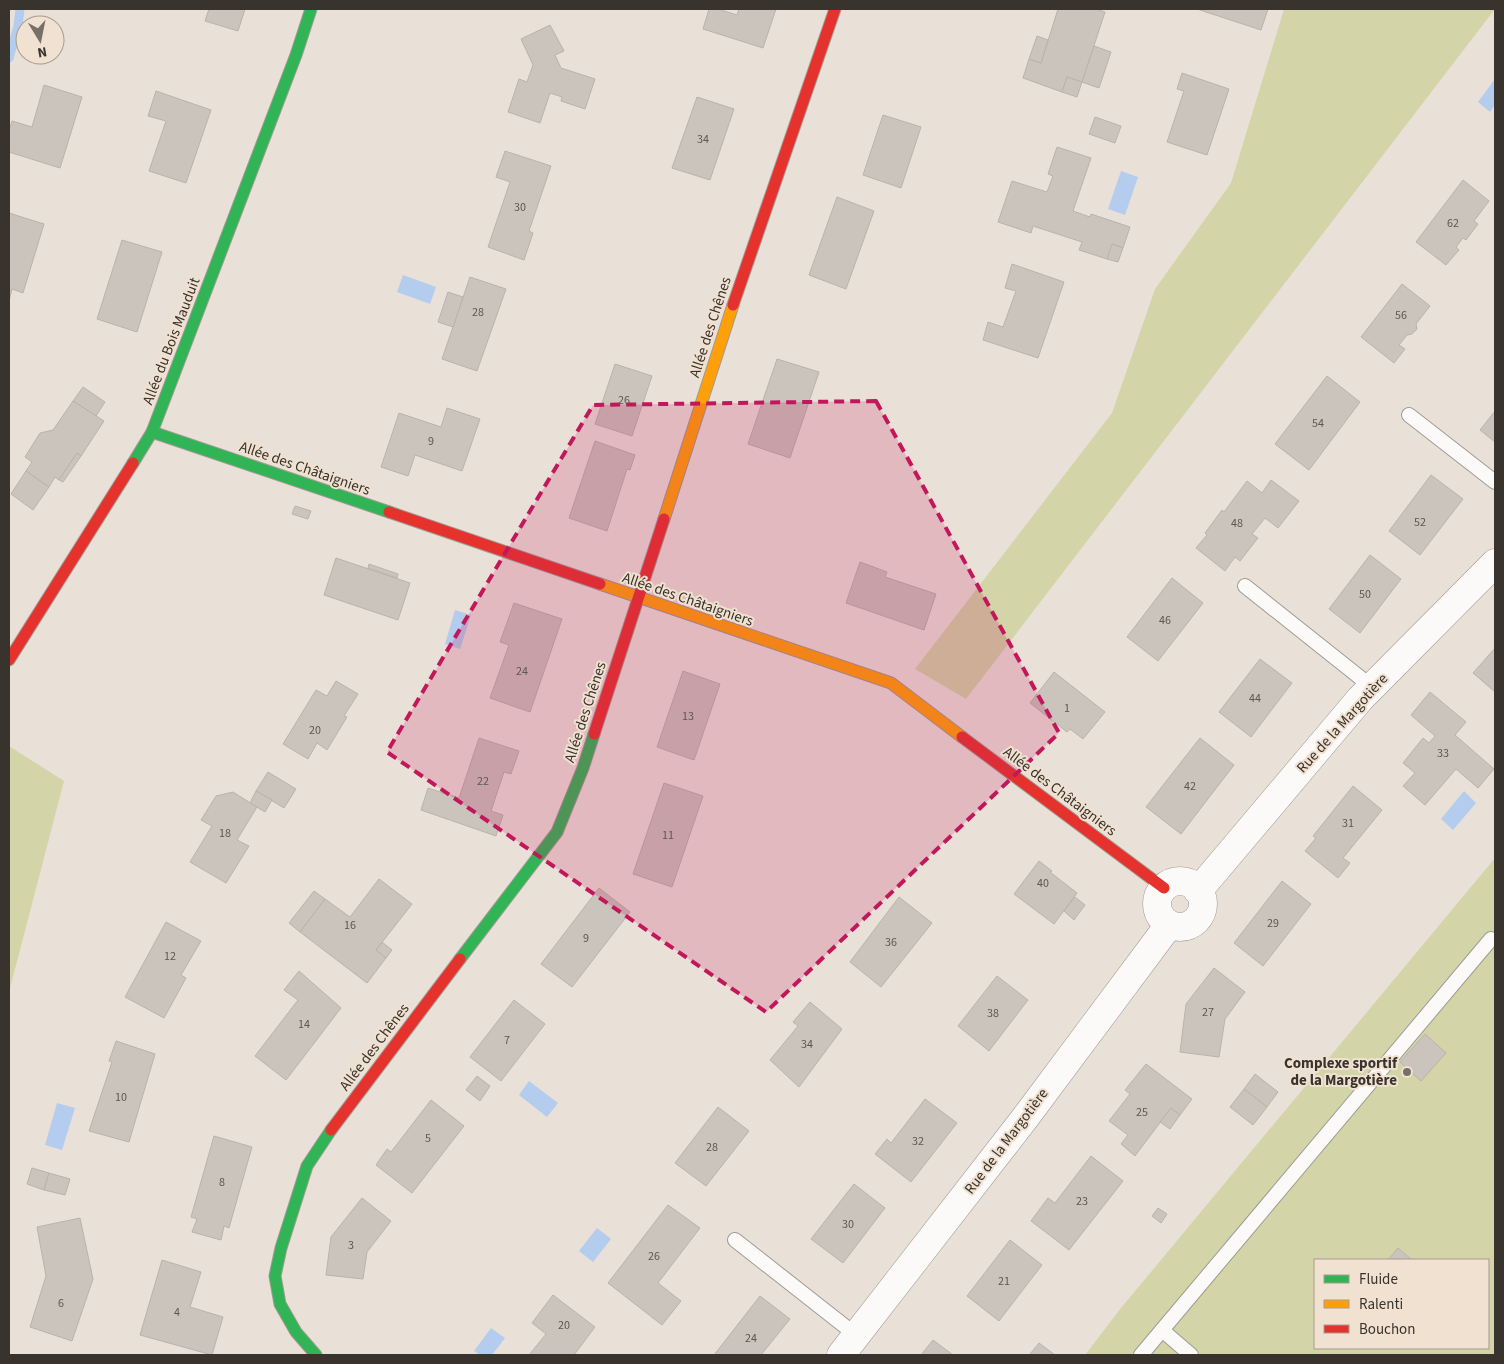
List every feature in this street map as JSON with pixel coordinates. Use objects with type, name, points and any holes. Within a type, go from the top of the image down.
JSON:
[{"type":"street","name":"Allée du Bois Mauduit","points":[[10,660],[152,432],[296,55],[311,9]]},
{"type":"street","name":"Allée des Chênes","points":[[316,1355],[296,1332],[280,1304],[275,1276],[281,1248],[307,1166],[321,1143],[557,832],[583,768],[723,335],[835,9]]},
{"type":"street","name":"Allée des Châtaigniers","points":[[152,432],[891,683],[1164,888]]},
{"type":"street","name":"Rue de la Margotière","points":[[1198,890],[1372,687],[1495,563]]},
{"type":"street","points":[[1181,881],[1189,883],[1198,890],[1203,899],[1204,907],[1197,921],[1183,927],[1169,925],[1162,920],[1157,906],[1158,898],[1164,888],[1173,882],[1181,881]]},
{"type":"street","name":"Rue de la Margotière","points":[[849,1345],[1024,1118],[1169,925]]},
{"type":"lane","points":[[1409,415],[1495,482]]},
{"type":"lane","points":[[1245,586],[1372,687]]},
{"type":"lane","points":[[1141,1355],[1491,939]]},
{"type":"lane","points":[[735,1240],[849,1345]]},
{"type":"lane","points":[[1162,1330],[1191,1355]]},
{"type":"highlighted area","points":[[876,401],[1059,733],[766,1012],[387,752],[593,405]]},
{"type":"green space","points":[[1284,9],[1495,9],[966,699],[915,669],[1112,413],[1155,289],[1231,183]]},
{"type":"green space","points":[[9,746],[64,781],[9,992]]},
{"type":"green space","name":"Complexe sportif de la Margotière","points":[[1495,858],[1495,1355],[1085,1355],[1121,1308]]},
{"type":"water","points":[[1495,79],[1495,105],[1490,112],[1478,102]]},
{"type":"water","points":[[1121,171],[1138,177],[1125,215],[1108,209]]},
{"type":"water","points":[[403,275],[436,287],[430,304],[397,292]]},
{"type":"water","points":[[455,610],[471,615],[460,649],[445,644]]},
{"type":"water","points":[[1464,791],[1476,803],[1453,830],[1441,819]]},
{"type":"water","points":[[529,1081],[558,1103],[547,1117],[519,1095]]},
{"type":"water","points":[[57,1103],[75,1108],[62,1150],[45,1145]]},
{"type":"water","points":[[597,1228],[611,1239],[593,1262],[579,1251]]},
{"type":"water","points":[[491,1328],[505,1338],[492,1355],[480,1355],[474,1351]]},
{"type":"building","points":[[209,9],[245,9],[238,31],[205,21]]},
{"type":"building","points":[[709,9],[718,9],[737,15],[739,9],[776,9],[763,48],[703,29]]},
{"type":"building","points":[[1058,9],[1096,9],[1105,12],[1082,82],[1067,77],[1062,92],[1023,78],[1029,59],[1041,63]]},
{"type":"building","points":[[1197,9],[1268,9],[1261,30]]},
{"type":"building","points":[[550,25],[564,51],[555,55],[561,68],[595,79],[585,109],[561,101],[562,97],[550,93],[540,123],[508,112],[519,79],[527,82],[533,65],[521,39]]},
{"type":"building","points":[[1037,36],[1048,40],[1041,63],[1029,59]]},
{"type":"building","points":[[1094,46],[1111,52],[1099,88],[1082,82]]},
{"type":"building","points":[[1182,73],[1229,89],[1207,155],[1167,142],[1184,91],[1177,89]]},
{"type":"building","points":[[1067,77],[1082,82],[1077,97],[1062,92]]},
{"type":"building","points":[[44,85],[82,97],[60,168],[9,152],[9,131],[12,121],[32,127]]},
{"type":"building","points":[[156,91],[211,110],[186,183],[149,171],[166,121],[148,116]]},
{"type":"building","points":[[697,97],[734,109],[710,180],[672,168]]},
{"type":"building","points":[[883,115],[921,127],[901,188],[863,175]]},
{"type":"building","points":[[1095,117],[1121,126],[1115,143],[1089,134]]},
{"type":"building","points":[[1057,147],[1091,158],[1073,211],[1090,217],[1091,214],[1130,227],[1123,248],[1112,244],[1107,259],[1079,250],[1082,242],[1033,226],[1031,233],[998,222],[1012,181],[1047,192],[1053,176],[1048,174]]},
{"type":"building","points":[[505,151],[551,166],[529,231],[533,233],[524,260],[488,247],[510,182],[496,177]]},
{"type":"building","points":[[1463,180],[1489,201],[1474,221],[1478,224],[1466,240],[1463,238],[1456,247],[1459,250],[1446,265],[1416,242]]},
{"type":"building","points":[[837,197],[874,211],[846,289],[809,275]]},
{"type":"building","points":[[9,213],[44,224],[23,293],[12,289],[9,301]]},
{"type":"building","points":[[122,240],[162,252],[137,332],[97,319]]},
{"type":"building","points":[[1112,244],[1123,248],[1118,262],[1107,259]]},
{"type":"building","points":[[1012,264],[1064,282],[1038,358],[983,340],[988,322],[1003,327],[1016,291],[1005,288]]},
{"type":"building","points":[[470,277],[506,289],[477,371],[442,359]]},
{"type":"building","points":[[1402,284],[1430,306],[1416,324],[1417,329],[1412,334],[1407,335],[1399,345],[1405,349],[1394,363],[1361,337]]},
{"type":"building","points":[[448,292],[463,297],[453,327],[438,322]]},
{"type":"building","points":[[777,359],[819,372],[790,458],[748,444]]},
{"type":"building","points":[[615,364],[652,376],[632,436],[595,424]]},
{"type":"building","points":[[1327,376],[1360,402],[1309,470],[1275,444]]},
{"type":"building","points":[[83,387],[105,402],[96,416],[73,401]]},
{"type":"building","points":[[73,401],[104,421],[81,456],[77,453],[59,480],[55,477],[49,487],[26,471],[32,462],[25,457],[40,433],[53,430]]},
{"type":"building","points":[[447,408],[480,419],[462,471],[415,455],[408,476],[381,467],[399,413],[441,427]]},
{"type":"building","points":[[1495,411],[1495,442],[1480,430]]},
{"type":"building","points":[[595,441],[635,455],[630,470],[627,469],[607,531],[569,518]]},
{"type":"building","points":[[77,453],[81,456],[63,482],[59,480]]},
{"type":"building","points":[[26,471],[49,487],[33,510],[11,494]]},
{"type":"building","points":[[1431,475],[1463,499],[1420,555],[1389,531]]},
{"type":"building","points":[[1271,480],[1299,501],[1278,528],[1265,518],[1252,534],[1258,538],[1240,561],[1235,557],[1225,571],[1196,548],[1207,535],[1205,533],[1222,510],[1224,512],[1247,481],[1262,493]]},
{"type":"building","points":[[295,506],[311,511],[308,519],[292,514]]},
{"type":"building","points":[[1370,555],[1401,579],[1360,633],[1329,609]]},
{"type":"building","points":[[336,558],[410,583],[398,620],[324,595]]},
{"type":"building","points":[[860,562],[887,572],[885,577],[936,594],[924,630],[846,603]]},
{"type":"building","points":[[369,564],[398,574],[397,578],[368,568]]},
{"type":"building","points":[[1172,578],[1203,603],[1158,661],[1127,637]]},
{"type":"building","points":[[514,603],[562,619],[530,712],[490,698],[509,645],[500,642]]},
{"type":"building","points":[[1495,648],[1495,692],[1473,673]]},
{"type":"building","points":[[1260,659],[1292,683],[1251,737],[1219,712]]},
{"type":"building","points":[[683,671],[720,684],[694,760],[657,747]]},
{"type":"building","points":[[1054,672],[1105,712],[1083,739],[1070,729],[1067,732],[1030,703]]},
{"type":"building","points":[[336,681],[358,694],[344,716],[347,717],[327,750],[317,743],[308,759],[283,744],[316,690],[327,696]]},
{"type":"building","points":[[1430,692],[1466,722],[1455,735],[1494,769],[1478,788],[1456,769],[1425,805],[1403,786],[1415,773],[1403,763],[1423,738],[1429,743],[1435,736],[1411,715]]},
{"type":"building","points":[[479,738],[519,751],[511,774],[504,772],[491,811],[503,815],[496,836],[421,810],[428,788],[459,798]]},
{"type":"building","points":[[1200,738],[1234,765],[1181,834],[1146,807]]},
{"type":"building","points":[[268,772],[296,789],[284,808],[256,791]]},
{"type":"building","points":[[664,783],[703,796],[672,887],[633,874]]},
{"type":"building","points":[[1353,786],[1382,810],[1343,858],[1350,863],[1338,878],[1305,851],[1316,838],[1313,836]]},
{"type":"building","points":[[256,791],[272,800],[265,812],[250,803]]},
{"type":"building","points":[[233,792],[257,807],[237,840],[249,846],[226,883],[190,862],[212,826],[201,820],[216,796]]},
{"type":"building","points":[[1039,861],[1077,893],[1054,924],[1014,894]]},
{"type":"building","points":[[379,879],[412,904],[376,950],[386,958],[367,983],[300,932],[325,899],[350,917]]},
{"type":"building","points":[[1282,881],[1311,904],[1263,966],[1234,943]]},
{"type":"building","points":[[599,888],[630,912],[572,987],[541,964]]},
{"type":"building","points":[[314,891],[325,899],[300,932],[289,923]]},
{"type":"building","points":[[899,897],[932,923],[881,987],[850,962]]},
{"type":"building","points":[[1075,897],[1085,905],[1074,920],[1064,911]]},
{"type":"building","points":[[166,922],[201,941],[181,975],[186,978],[164,1018],[125,997]]},
{"type":"building","points":[[382,942],[392,950],[386,958],[376,950]]},
{"type":"building","points":[[1214,968],[1245,992],[1225,1019],[1219,1057],[1180,1052],[1186,1004]]},
{"type":"building","points":[[299,971],[341,1008],[286,1080],[255,1056],[298,1000],[284,990]]},
{"type":"building","points":[[997,976],[1028,1000],[989,1051],[958,1026]]},
{"type":"building","points":[[514,1000],[545,1024],[501,1081],[470,1057]]},
{"type":"building","points":[[810,1002],[842,1029],[799,1087],[770,1060],[798,1026],[793,1022]]},
{"type":"building","points":[[1425,1034],[1446,1053],[1421,1081],[1400,1062]]},
{"type":"building","points":[[116,1041],[155,1054],[129,1142],[89,1131],[112,1062],[109,1061]]},
{"type":"building","points":[[1146,1064],[1192,1099],[1180,1115],[1171,1108],[1135,1156],[1121,1144],[1128,1135],[1109,1121],[1130,1094],[1125,1090]]},
{"type":"building","points":[[1255,1074],[1278,1092],[1267,1107],[1244,1089]]},
{"type":"building","points":[[477,1076],[490,1086],[480,1101],[466,1090]]},
{"type":"building","points":[[1244,1089],[1267,1107],[1253,1125],[1230,1107]]},
{"type":"building","points":[[925,1099],[957,1123],[911,1182],[875,1154],[887,1139],[891,1143]]},
{"type":"building","points":[[431,1100],[464,1126],[412,1193],[376,1165],[387,1149],[391,1152]]},
{"type":"building","points":[[718,1107],[749,1131],[706,1186],[675,1163]]},
{"type":"building","points":[[1171,1108],[1180,1115],[1170,1129],[1160,1122]]},
{"type":"building","points":[[214,1136],[252,1147],[229,1228],[224,1226],[221,1240],[192,1232],[197,1219],[191,1217]]},
{"type":"building","points":[[1091,1156],[1123,1181],[1069,1250],[1031,1221],[1048,1198],[1055,1203]]},
{"type":"building","points":[[32,1168],[49,1173],[44,1190],[27,1184]]},
{"type":"building","points":[[49,1173],[70,1179],[65,1195],[44,1190]]},
{"type":"building","points":[[854,1184],[885,1208],[843,1263],[811,1239]]},
{"type":"building","points":[[362,1198],[391,1221],[367,1252],[363,1279],[326,1275],[331,1237]]},
{"type":"building","points":[[668,1205],[700,1228],[658,1283],[681,1301],[662,1325],[608,1283]]},
{"type":"building","points":[[1158,1208],[1167,1214],[1161,1223],[1152,1216]]},
{"type":"building","points":[[80,1218],[93,1279],[72,1341],[30,1327],[46,1276],[37,1227]]},
{"type":"building","points":[[1010,1240],[1042,1265],[999,1321],[967,1296]]},
{"type":"building","points":[[1398,1248],[1411,1259],[1389,1259]]},
{"type":"building","points":[[162,1260],[201,1272],[190,1307],[223,1317],[212,1355],[140,1335]]},
{"type":"building","points":[[553,1295],[595,1327],[574,1355],[529,1355],[546,1334],[532,1323]]},
{"type":"building","points":[[760,1296],[790,1319],[761,1355],[714,1355]]},
{"type":"building","points":[[933,1340],[953,1355],[921,1355]]},
{"type":"building","points":[[1039,1343],[1055,1355],[1030,1354]]},
{"type":"waterway","points":[[9,58],[18,26],[20,9]]},
{"type":"traffic: fast","points":[[133,463],[152,432],[296,55],[311,9]]},
{"type":"traffic: fast","points":[[152,432],[389,512]]},
{"type":"traffic: fast","points":[[460,959],[557,832],[583,768],[594,734]]},
{"type":"traffic: fast","points":[[316,1355],[296,1332],[280,1304],[275,1276],[281,1248],[307,1166],[331,1130]]},
{"type":"traffic: slow","points":[[664,519],[733,305]]},
{"type":"traffic: slow","points":[[600,584],[891,683],[962,737]]},
{"type":"traffic: jam","points":[[733,305],[835,9]]},
{"type":"traffic: jam","points":[[9,660],[133,463]]},
{"type":"traffic: jam","points":[[389,512],[600,584]]},
{"type":"traffic: jam","points":[[594,734],[664,519]]},
{"type":"traffic: jam","points":[[962,737],[1164,888]]},
{"type":"traffic: jam","points":[[331,1130],[460,959]]},
{"type":"place","name":"Complexe sportif de la Margotière","points":[[1407,1072]]}]
